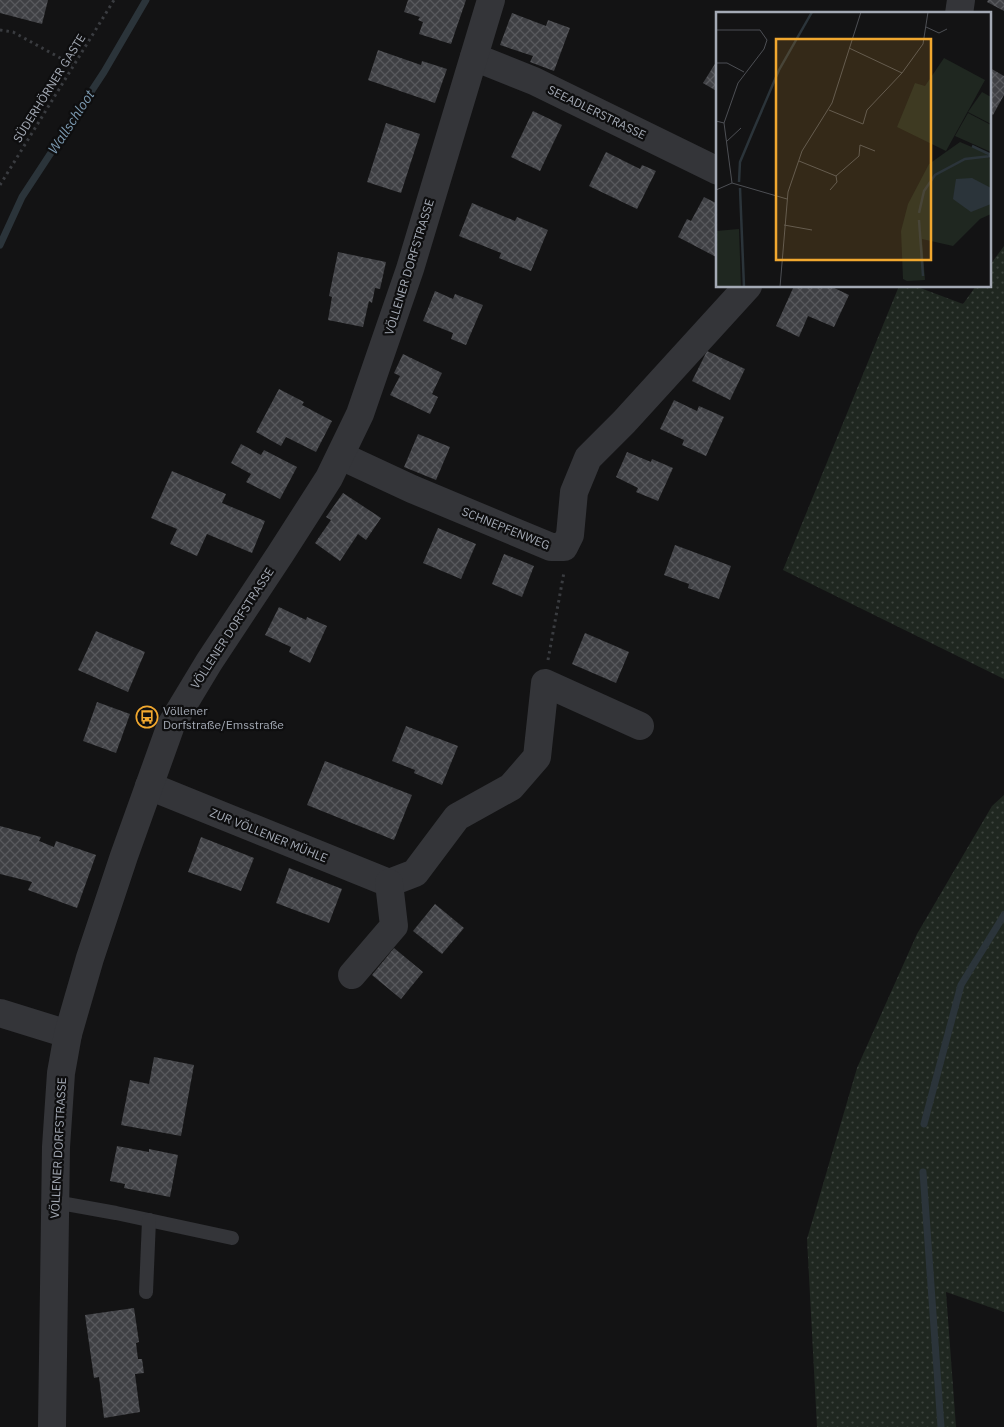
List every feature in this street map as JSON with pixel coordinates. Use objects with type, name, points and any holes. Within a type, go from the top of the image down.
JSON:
[{"type":"street","name":"VÖLLENER DORFSTRASSE","points":[[52,1427],[58,1105],[68,1034],[90,958],[171,725],[189,693],[287,545],[341,456],[360,414],[410,269],[491,0]]},
{"type":"street","name":"SEEADLERSTRASSE","points":[[474,57],[534,81],[716,170]]},
{"type":"street","name":"SCHNEPFENWEG","points":[[341,456],[412,489],[551,547],[564,547],[570,535],[574,492],[588,458],[624,422],[746,288]]},
{"type":"street","points":[[352,975],[394,926],[390,883],[416,873],[457,817],[511,787],[537,758],[545,683],[640,726]]},
{"type":"street","name":"ZUR VÖLLENER MÜHLE","points":[[149,786],[390,883]]},
{"type":"street","points":[[0,1013],[68,1034]]},
{"type":"lane","points":[[55,1202],[232,1238]]},
{"type":"lane","points":[[146,1292],[149,1220]]},
{"type":"path","name":"SÜDERHÖRNER GASTE","points":[[0,185],[114,0]]},
{"type":"path","points":[[0,30],[13,32],[74,65]]},
{"type":"path","points":[[545,683],[565,567],[564,547]]},
{"type":"shaded area","points":[[1004,246],[1004,679],[783,570],[898,288],[920,288],[963,304],[975,288],[992,288],[992,262]]},
{"type":"shaded area","points":[[1004,795],[1004,1312],[946,1292],[956,1427],[817,1427],[807,1239],[857,1068],[917,934],[992,806]]},
{"type":"building","points":[[0,0],[48,0],[42,24],[0,13]]},
{"type":"building","points":[[408,0],[466,0],[451,44],[419,34],[423,22],[418,20],[420,17],[404,12]]},
{"type":"building","points":[[988,0],[1004,0],[1004,11],[987,2]]},
{"type":"building","points":[[512,13],[546,26],[548,20],[570,28],[554,71],[530,62],[533,56],[500,45]]},
{"type":"building","points":[[378,50],[421,65],[422,61],[447,69],[435,103],[368,80]]},
{"type":"building","points":[[716,62],[716,91],[703,83]]},
{"type":"building","points":[[992,69],[1004,76],[1004,95],[993,115]]},
{"type":"building","points":[[533,111],[562,125],[540,171],[511,157]]},
{"type":"building","points":[[386,123],[420,134],[401,193],[367,182]]},
{"type":"building","points":[[606,152],[640,169],[642,165],[656,171],[637,209],[589,186]]},
{"type":"building","points":[[704,197],[716,203],[716,257],[678,237],[687,219],[691,221]]},
{"type":"building","points":[[472,203],[515,221],[517,217],[548,230],[531,271],[499,258],[501,253],[459,236]]},
{"type":"building","points":[[338,252],[386,262],[380,289],[375,288],[372,303],[369,301],[363,327],[328,320],[332,297],[329,296]]},
{"type":"building","points":[[793,288],[834,288],[849,295],[834,327],[808,316],[799,337],[776,326]]},
{"type":"building","points":[[435,291],[453,299],[455,294],[483,305],[466,345],[451,339],[453,333],[423,321]]},
{"type":"building","points":[[707,351],[745,369],[730,400],[692,381]]},
{"type":"building","points":[[403,354],[442,373],[432,394],[438,397],[430,414],[390,395],[400,376],[394,373]]},
{"type":"building","points":[[279,389],[304,402],[302,405],[332,421],[316,452],[286,437],[281,446],[256,432]]},
{"type":"building","points":[[674,400],[697,411],[699,406],[724,417],[706,456],[682,445],[684,440],[660,429]]},
{"type":"building","points":[[418,434],[450,447],[436,480],[404,467]]},
{"type":"building","points":[[241,444],[261,455],[264,450],[297,467],[280,499],[246,482],[251,474],[231,463]]},
{"type":"building","points":[[627,452],[651,462],[652,459],[673,468],[658,501],[636,492],[638,488],[616,477]]},
{"type":"building","points":[[172,471],[226,494],[222,503],[265,521],[252,553],[207,534],[197,556],[170,544],[177,529],[151,518]]},
{"type":"building","points":[[343,493],[381,518],[366,540],[358,534],[340,561],[315,543],[331,520],[326,517]]},
{"type":"building","points":[[438,528],[476,544],[461,579],[423,563]]},
{"type":"building","points":[[675,545],[731,566],[719,599],[688,588],[689,584],[664,575]]},
{"type":"building","points":[[504,554],[534,566],[522,597],[492,584]]},
{"type":"building","points":[[279,607],[306,620],[307,617],[327,626],[310,663],[289,652],[291,647],[265,635]]},
{"type":"building","points":[[96,631],[145,652],[128,692],[78,670]]},
{"type":"building","points":[[585,633],[629,652],[616,683],[572,664]]},
{"type":"building","points":[[97,702],[130,714],[116,753],[83,741]]},
{"type":"building","points":[[406,726],[458,746],[442,785],[414,773],[415,770],[392,761]]},
{"type":"building","points":[[325,761],[412,795],[394,840],[307,805]]},
{"type":"building","points":[[0,826],[41,837],[39,841],[54,847],[56,841],[96,855],[77,908],[28,890],[32,882],[0,874]]},
{"type":"building","points":[[201,837],[254,858],[241,891],[188,872]]},
{"type":"building","points":[[289,868],[342,889],[329,923],[276,903]]},
{"type":"building","points":[[435,904],[464,928],[442,954],[413,931]]},
{"type":"building","points":[[394,948],[423,972],[401,999],[372,975]]},
{"type":"building","points":[[154,1057],[194,1065],[181,1136],[121,1125],[130,1080],[149,1084]]},
{"type":"building","points":[[117,1146],[149,1152],[149,1149],[178,1155],[170,1197],[124,1188],[125,1184],[110,1181]]},
{"type":"building","points":[[134,1308],[139,1342],[136,1343],[138,1359],[142,1359],[144,1373],[135,1374],[140,1412],[104,1418],[99,1377],[94,1378],[85,1315]]},
{"type":"waterway","name":"Wallschloot","points":[[0,245],[22,197],[104,72],[146,0]]},
{"type":"waterway","points":[[924,1124],[961,985],[1004,915]]},
{"type":"waterway","points":[[923,1172],[941,1427]]},
{"type":"place","name":"Völlener Dorfstraße/Emsstraße","points":[[147,717]]}]
